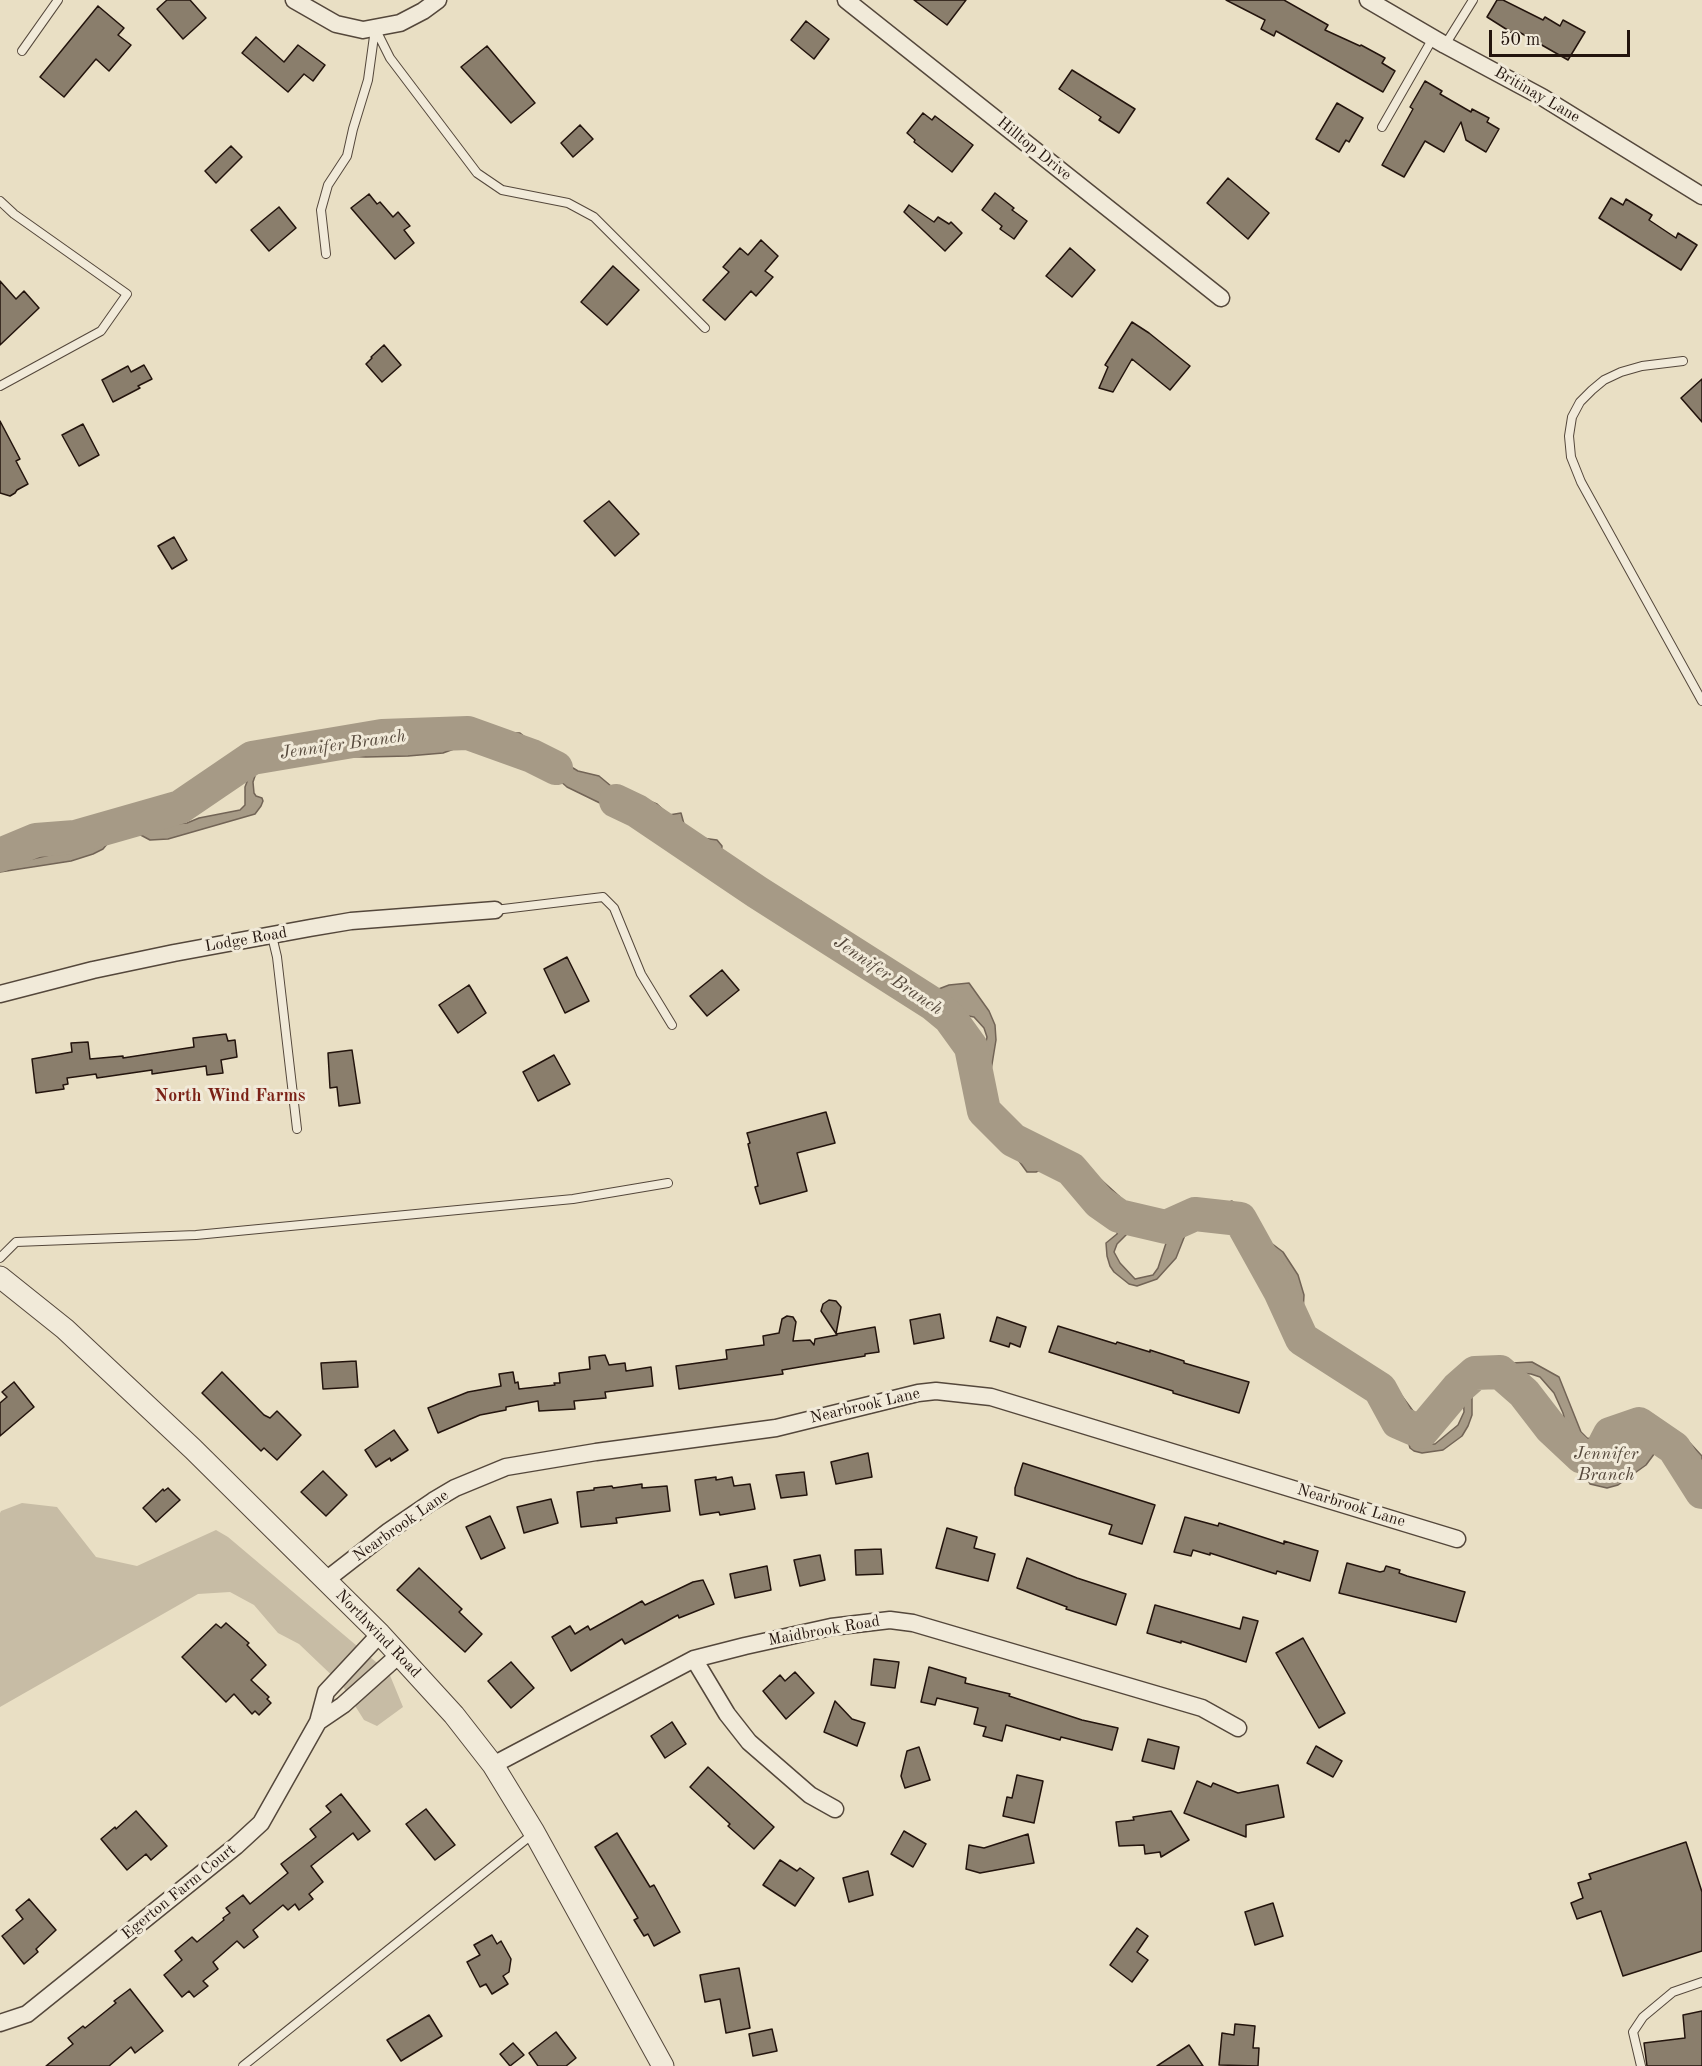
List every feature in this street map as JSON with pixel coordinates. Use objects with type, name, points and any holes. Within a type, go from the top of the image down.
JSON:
[{"type":"street","points":[[294,0],[336,24],[350,28],[375,28],[400,23],[438,0]]},
{"type":"street","name":"Hilltop Drive","points":[[846,0],[1221,298]]},
{"type":"street","name":"Britinay Lane","points":[[1368,0],[1439,42],[1542,97],[1702,196]]},
{"type":"street","name":"Lodge Road","points":[[0,993],[163,955],[351,921],[495,910]]},
{"type":"street","name":"Northwind Road","points":[[0,1277],[52,1317],[110,1370],[326,1580],[454,1714],[493,1765],[534,1832],[663,2066]]},
{"type":"street","name":"Nearbrook Lane","points":[[326,1580],[389,1531],[433,1501],[464,1484],[506,1467],[596,1452],[776,1428],[918,1393],[936,1391],[991,1397],[1457,1539]]},
{"type":"street","name":"Maidbrook Road","points":[[493,1765],[694,1659],[831,1627],[890,1620],[914,1623],[1202,1708],[1238,1728]]},
{"type":"street","name":"Egerton Farm Court","points":[[0,2023],[27,2014],[237,1846],[261,1823],[318,1722],[326,1692],[380,1634]]},
{"type":"street","name":"Egerton Farm Court","points":[[318,1722],[343,1705],[399,1655]]},
{"type":"street","points":[[694,1659],[727,1714],[749,1742],[810,1795],[835,1809]]},
{"type":"lane","points":[[22,51],[58,0]]},
{"type":"lane","points":[[1382,127],[1439,42],[1473,0]]},
{"type":"lane","points":[[326,254],[321,210],[328,185],[347,156],[368,80],[375,28]]},
{"type":"lane","points":[[375,28],[390,58],[477,173],[502,190],[568,203],[594,217],[705,328]]},
{"type":"lane","points":[[0,201],[14,214],[127,294],[101,331],[0,386]]},
{"type":"lane","points":[[1683,361],[1642,366],[1604,380],[1580,402],[1572,417],[1569,436],[1571,457],[1581,482],[1702,701]]},
{"type":"lane","points":[[495,910],[603,897],[614,908],[641,974],[672,1025]]},
{"type":"lane","points":[[272,936],[277,957],[297,1128]]},
{"type":"lane","points":[[0,1258],[16,1242],[196,1235],[573,1199],[668,1183]]},
{"type":"lane","points":[[243,2066],[534,1832]]},
{"type":"lane","points":[[1641,2066],[1633,2032],[1642,2017],[1673,1992],[1702,1982]]},
{"type":"shaded area","points":[[22,1503],[57,1507],[96,1557],[137,1566],[216,1530],[228,1537],[389,1673],[403,1707],[377,1726],[364,1720],[342,1685],[299,1644],[278,1633],[254,1605],[230,1592],[198,1594],[0,1707],[0,1513]]},
{"type":"water","name":"Jennifer Branch","points":[[457,732],[520,733],[541,750],[560,758],[578,771],[599,776],[611,786],[657,804],[669,815],[681,813],[684,824],[696,835],[717,840],[722,846],[721,856],[725,860],[747,868],[770,888],[794,901],[801,901],[833,933],[867,957],[873,970],[879,976],[902,990],[931,996],[936,990],[949,985],[969,983],[989,1011],[995,1025],[996,1040],[985,1107],[992,1130],[1005,1138],[1040,1147],[1051,1154],[1074,1162],[1097,1176],[1119,1196],[1131,1219],[1127,1234],[1117,1244],[1114,1252],[1120,1263],[1135,1279],[1153,1275],[1158,1268],[1168,1237],[1177,1223],[1232,1201],[1241,1208],[1245,1222],[1283,1252],[1298,1275],[1304,1295],[1302,1329],[1305,1341],[1370,1374],[1399,1392],[1416,1415],[1415,1438],[1418,1444],[1435,1444],[1458,1425],[1464,1412],[1463,1392],[1473,1374],[1491,1364],[1532,1362],[1559,1377],[1581,1432],[1587,1438],[1601,1442],[1617,1442],[1640,1433],[1662,1433],[1681,1437],[1690,1443],[1702,1456],[1702,1489],[1693,1462],[1680,1450],[1666,1444],[1660,1446],[1646,1465],[1618,1485],[1607,1488],[1590,1484],[1572,1449],[1563,1413],[1554,1393],[1540,1377],[1531,1374],[1487,1371],[1481,1374],[1472,1382],[1472,1415],[1462,1436],[1443,1450],[1422,1453],[1414,1451],[1410,1448],[1408,1441],[1406,1415],[1394,1394],[1371,1385],[1349,1371],[1320,1359],[1308,1359],[1304,1356],[1295,1333],[1295,1291],[1282,1262],[1273,1255],[1263,1255],[1258,1252],[1244,1233],[1209,1216],[1204,1216],[1189,1225],[1176,1258],[1157,1279],[1137,1286],[1129,1284],[1114,1272],[1107,1256],[1106,1243],[1117,1234],[1121,1215],[1121,1206],[1114,1196],[1065,1164],[1055,1163],[1036,1172],[1027,1172],[1011,1150],[986,1134],[978,1109],[977,1096],[987,1037],[984,1028],[974,1017],[931,1002],[905,999],[889,993],[856,970],[786,909],[760,897],[735,875],[720,869],[679,838],[649,821],[606,806],[567,787],[555,773],[531,763],[502,743],[482,742],[443,753],[408,756],[280,755],[268,760],[256,773],[253,782],[254,793],[263,801],[255,814],[168,839],[150,840],[135,832],[122,834],[112,838],[103,849],[71,861],[0,872],[0,862],[28,860],[67,851],[88,836],[126,823],[159,825],[187,823],[199,818],[240,810],[245,805],[245,787],[252,769],[261,759],[290,743],[306,741],[331,747],[364,750],[384,747],[420,747]]},
{"type":"building","points":[[167,0],[190,0],[206,18],[183,39],[157,9]]},
{"type":"building","points":[[914,0],[966,0],[947,25]]},
{"type":"building","points":[[1226,0],[1284,0],[1328,25],[1325,30],[1385,58],[1382,63],[1395,71],[1383,92],[1276,31],[1274,36],[1261,29],[1265,20]]},
{"type":"building","points":[[1497,0],[1503,0],[1543,20],[1545,17],[1560,26],[1563,20],[1585,32],[1568,60],[1519,32],[1517,36],[1487,17]]},
{"type":"building","points":[[98,6],[124,28],[118,35],[131,45],[109,71],[96,59],[64,97],[40,77]]},
{"type":"building","points":[[806,21],[829,39],[814,59],[791,40]]},
{"type":"building","points":[[256,37],[284,62],[298,45],[325,65],[313,81],[304,74],[288,92],[242,53]]},
{"type":"building","points":[[487,46],[535,103],[511,123],[461,67]]},
{"type":"building","points":[[1072,70],[1135,109],[1119,133],[1099,120],[1101,117],[1059,89]]},
{"type":"building","points":[[1425,81],[1442,91],[1440,94],[1471,112],[1472,109],[1489,118],[1487,122],[1499,129],[1486,152],[1466,140],[1461,122],[1444,152],[1425,141],[1404,177],[1382,165],[1413,109],[1410,107]]},
{"type":"building","points":[[1337,103],[1363,118],[1349,142],[1346,140],[1339,152],[1316,139]]},
{"type":"building","points":[[923,113],[932,120],[935,116],[973,145],[952,172],[914,142],[915,140],[907,133]]},
{"type":"building","points":[[580,125],[593,139],[573,157],[561,143]]},
{"type":"building","points":[[231,146],[242,157],[216,183],[205,171]]},
{"type":"building","points":[[1228,178],[1269,213],[1248,239],[1207,203]]},
{"type":"building","points":[[995,193],[1027,221],[1014,239],[1000,229],[1002,226],[982,210]]},
{"type":"building","points":[[369,194],[377,204],[380,202],[393,217],[398,212],[410,226],[404,230],[414,243],[395,259],[351,208]]},
{"type":"building","points":[[1611,198],[1623,205],[1626,199],[1652,215],[1649,220],[1676,238],[1678,233],[1697,245],[1681,270],[1599,218]]},
{"type":"building","points":[[909,205],[934,222],[938,217],[949,224],[951,222],[962,233],[945,251],[904,212]]},
{"type":"building","points":[[279,207],[296,228],[269,251],[251,230]]},
{"type":"building","points":[[761,240],[778,256],[765,271],[773,277],[756,296],[751,291],[725,320],[703,300],[729,272],[723,267],[740,248],[748,255]]},
{"type":"building","points":[[1070,248],[1095,270],[1072,297],[1046,276]]},
{"type":"building","points":[[613,266],[639,290],[607,325],[581,302]]},
{"type":"building","points":[[0,281],[16,299],[24,291],[39,308],[0,345]]},
{"type":"building","points":[[1132,322],[1190,366],[1170,390],[1132,359],[1113,392],[1099,388],[1108,367],[1105,365]]},
{"type":"building","points":[[384,345],[401,365],[382,382],[366,364]]},
{"type":"building","points":[[144,365],[152,379],[113,402],[102,380],[128,366],[131,372]]},
{"type":"building","points":[[1702,379],[1702,422],[1681,398]]},
{"type":"building","points":[[0,421],[20,459],[16,461],[28,484],[10,496],[0,493]]},
{"type":"building","points":[[83,424],[99,455],[79,466],[62,435]]},
{"type":"building","points":[[609,501],[639,534],[615,556],[584,521]]},
{"type":"building","points":[[174,537],[187,560],[172,569],[158,546]]},
{"type":"building","points":[[567,957],[589,1001],[565,1013],[544,969]]},
{"type":"building","points":[[722,970],[739,990],[707,1016],[690,996]]},
{"type":"building","points":[[469,985],[486,1013],[458,1033],[439,1005]]},
{"type":"building","points":[[226,1034],[228,1041],[235,1040],[237,1057],[221,1060],[223,1073],[207,1075],[206,1066],[152,1074],[152,1070],[97,1078],[96,1074],[67,1078],[68,1084],[63,1085],[64,1089],[36,1093],[32,1059],[72,1052],[71,1043],[88,1042],[90,1059],[123,1056],[123,1058],[194,1047],[193,1038]]},
{"type":"building","points":[[352,1050],[360,1103],[339,1106],[337,1087],[330,1088],[328,1053]]},
{"type":"building","points":[[554,1055],[570,1084],[538,1101],[523,1072]]},
{"type":"building","points":[[826,1112],[835,1143],[797,1153],[807,1191],[760,1204],[755,1187],[758,1186],[747,1133]]},
{"type":"building","points":[[829,1300],[836,1301],[841,1307],[836,1334],[821,1311],[823,1304]]},
{"type":"building","points":[[940,1314],[944,1338],[914,1344],[910,1320]]},
{"type":"building","points":[[787,1316],[793,1317],[796,1322],[793,1341],[810,1340],[814,1345],[815,1339],[875,1327],[879,1352],[782,1370],[783,1374],[679,1389],[676,1366],[727,1359],[726,1350],[764,1345],[763,1336],[779,1333],[782,1319]]},
{"type":"building","points":[[997,1317],[1026,1327],[1020,1347],[1010,1343],[1009,1347],[990,1341]]},
{"type":"building","points":[[1058,1326],[1116,1344],[1117,1342],[1150,1352],[1150,1350],[1184,1361],[1184,1363],[1249,1382],[1239,1413],[1049,1352]]},
{"type":"building","points":[[605,1355],[609,1365],[625,1363],[626,1371],[651,1367],[653,1386],[605,1392],[606,1398],[574,1401],[575,1409],[539,1411],[538,1401],[506,1407],[506,1410],[480,1415],[438,1433],[428,1408],[468,1392],[501,1386],[499,1374],[513,1372],[519,1389],[555,1385],[554,1383],[560,1383],[559,1373],[590,1369],[589,1357]]},
{"type":"building","points":[[356,1361],[358,1387],[323,1389],[321,1363]]},
{"type":"building","points":[[222,1372],[264,1415],[270,1418],[277,1411],[301,1435],[277,1460],[264,1448],[261,1451],[202,1393]]},
{"type":"building","points":[[14,1382],[34,1407],[0,1436],[0,1403],[7,1397],[2,1392]]},
{"type":"building","points":[[394,1430],[408,1450],[376,1467],[365,1450]]},
{"type":"building","points":[[868,1453],[872,1477],[836,1484],[831,1462]]},
{"type":"building","points":[[1023,1463],[1155,1505],[1142,1544],[1109,1534],[1112,1525],[1015,1495]]},
{"type":"building","points":[[323,1471],[347,1495],[326,1516],[301,1492]]},
{"type":"building","points":[[804,1472],[807,1495],[781,1498],[776,1475]]},
{"type":"building","points":[[716,1477],[716,1480],[732,1477],[734,1486],[750,1484],[755,1509],[720,1515],[719,1512],[700,1515],[695,1480]]},
{"type":"building","points":[[642,1484],[642,1488],[667,1486],[670,1511],[616,1518],[617,1523],[581,1527],[577,1492],[594,1490],[594,1488]]},
{"type":"building","points":[[168,1488],[180,1500],[156,1522],[143,1508],[163,1489],[164,1491]]},
{"type":"building","points":[[551,1499],[558,1523],[524,1533],[517,1507]]},
{"type":"building","points":[[490,1516],[505,1548],[481,1559],[466,1527]]},
{"type":"building","points":[[1185,1517],[1218,1526],[1219,1523],[1284,1544],[1284,1541],[1318,1551],[1310,1581],[1277,1571],[1276,1574],[1210,1553],[1210,1555],[1193,1550],[1191,1556],[1174,1552]]},
{"type":"building","points":[[947,1528],[977,1537],[974,1548],[995,1554],[988,1581],[936,1568]]},
{"type":"building","points":[[881,1549],[883,1574],[856,1575],[855,1550]]},
{"type":"building","points":[[820,1555],[825,1580],[800,1586],[794,1560]]},
{"type":"building","points":[[1027,1558],[1126,1594],[1116,1625],[1066,1609],[1067,1607],[1017,1588]]},
{"type":"building","points":[[1347,1563],[1380,1572],[1384,1571],[1386,1566],[1400,1570],[1399,1573],[1407,1576],[1465,1592],[1456,1622],[1339,1593]]},
{"type":"building","points":[[767,1566],[771,1590],[735,1598],[730,1574]]},
{"type":"building","points":[[419,1568],[462,1609],[459,1612],[482,1634],[465,1652],[397,1590]]},
{"type":"building","points":[[703,1580],[714,1604],[679,1618],[678,1615],[625,1644],[622,1639],[571,1671],[552,1637],[570,1626],[575,1634],[588,1626],[590,1630],[642,1601],[645,1605],[693,1582]]},
{"type":"building","points":[[1155,1605],[1240,1629],[1243,1617],[1258,1621],[1246,1662],[1181,1641],[1181,1643],[1147,1633]]},
{"type":"building","points":[[226,1623],[249,1643],[247,1645],[266,1665],[251,1680],[269,1697],[267,1699],[271,1703],[259,1715],[255,1711],[252,1714],[234,1694],[226,1702],[182,1657],[216,1624],[221,1628]]},
{"type":"building","points":[[1303,1638],[1345,1713],[1319,1728],[1276,1653]]},
{"type":"building","points":[[874,1659],[899,1662],[895,1688],[871,1685]]},
{"type":"building","points":[[511,1662],[534,1688],[511,1708],[488,1681]]},
{"type":"building","points":[[929,1667],[966,1678],[965,1683],[1010,1694],[1009,1696],[1082,1720],[1118,1728],[1112,1750],[1061,1737],[1060,1740],[1006,1725],[1002,1741],[983,1736],[986,1727],[974,1724],[978,1708],[937,1698],[935,1705],[921,1702]]},
{"type":"building","points":[[795,1672],[814,1693],[786,1719],[763,1691],[780,1675],[785,1681]]},
{"type":"building","points":[[835,1701],[852,1719],[865,1723],[857,1746],[824,1732]]},
{"type":"building","points":[[672,1722],[686,1744],[665,1758],[651,1736]]},
{"type":"building","points":[[1148,1739],[1179,1747],[1174,1769],[1142,1761]]},
{"type":"building","points":[[1316,1746],[1342,1761],[1333,1777],[1307,1763]]},
{"type":"building","points":[[919,1747],[930,1780],[905,1788],[901,1776],[907,1751]]},
{"type":"building","points":[[708,1767],[774,1827],[754,1849],[690,1787]]},
{"type":"building","points":[[1017,1775],[1043,1781],[1034,1823],[1003,1816],[1007,1797],[1012,1798]]},
{"type":"building","points":[[1197,1781],[1211,1787],[1213,1783],[1238,1793],[1278,1785],[1284,1817],[1246,1825],[1246,1837],[1184,1813]]},
{"type":"building","points":[[341,1794],[370,1831],[358,1840],[353,1833],[311,1866],[323,1882],[309,1894],[313,1899],[299,1910],[295,1904],[288,1910],[283,1905],[253,1930],[258,1937],[244,1948],[237,1941],[213,1962],[218,1969],[203,1981],[208,1986],[194,1997],[189,1991],[182,1997],[164,1975],[182,1960],[175,1951],[192,1937],[197,1942],[224,1920],[223,1918],[230,1913],[226,1908],[243,1895],[250,1904],[288,1873],[281,1864],[316,1837],[310,1829],[331,1812],[326,1806]]},
{"type":"building","points":[[426,1809],[455,1845],[435,1860],[406,1824]]},
{"type":"building","points":[[136,1811],[167,1846],[151,1860],[146,1854],[127,1870],[101,1839]]},
{"type":"building","points":[[1171,1811],[1189,1840],[1161,1857],[1160,1852],[1145,1854],[1144,1845],[1119,1846],[1116,1822]]},
{"type":"building","points":[[904,1831],[926,1844],[913,1867],[891,1854]]},
{"type":"building","points":[[617,1833],[650,1887],[654,1885],[680,1932],[654,1946],[648,1934],[644,1936],[634,1920],[638,1918],[595,1847]]},
{"type":"building","points":[[1028,1834],[1034,1863],[980,1873],[966,1869],[969,1845],[984,1848]]},
{"type":"building","points":[[1686,1842],[1702,1892],[1702,1951],[1623,1976],[1601,1911],[1577,1919],[1571,1903],[1583,1898],[1578,1883],[1591,1879],[1589,1874]]},
{"type":"building","points":[[780,1860],[797,1871],[800,1868],[814,1878],[795,1906],[763,1885]]},
{"type":"building","points":[[868,1871],[873,1895],[849,1902],[843,1878]]},
{"type":"building","points":[[29,1899],[56,1930],[36,1949],[38,1952],[24,1964],[2,1936],[23,1919],[16,1910]]},
{"type":"building","points":[[1273,1903],[1283,1936],[1255,1945],[1245,1912]]},
{"type":"building","points":[[1137,1928],[1148,1936],[1137,1952],[1148,1960],[1132,1982],[1110,1965]]},
{"type":"building","points":[[492,1935],[497,1944],[501,1941],[511,1959],[509,1972],[503,1976],[508,1984],[492,1994],[486,1984],[480,1987],[467,1962],[480,1955],[474,1945]]},
{"type":"building","points":[[739,1968],[750,2028],[726,2033],[720,1999],[705,2002],[700,1975]]},
{"type":"building","points":[[130,1989],[163,2031],[135,2053],[131,2047],[109,2066],[46,2066],[73,2044],[68,2038],[83,2026],[85,2028]]},
{"type":"building","points":[[1702,2011],[1702,2066],[1647,2066],[1644,2043],[1685,2038],[1683,2015]]},
{"type":"building","points":[[429,2015],[442,2036],[401,2061],[387,2040]]},
{"type":"building","points":[[1235,2024],[1255,2026],[1253,2048],[1259,2048],[1258,2066],[1219,2065],[1222,2033],[1234,2035]]},
{"type":"building","points":[[772,2029],[777,2051],[753,2056],[749,2034]]},
{"type":"building","points":[[556,2032],[576,2058],[566,2066],[538,2066],[529,2053]]},
{"type":"building","points":[[513,2043],[524,2055],[510,2066],[500,2054]]},
{"type":"building","points":[[1189,2045],[1203,2066],[1157,2066]]},
{"type":"waterway","name":"Jennifer Branch","points":[[0,855],[36,840],[75,837],[180,807],[252,758],[382,736],[468,733],[532,756],[556,768]]},
{"type":"waterway","name":"Jennifer Branch","points":[[616,801],[637,811],[757,892],[933,1004],[950,1018],[971,1047],[984,1111],[1013,1140],[1071,1169],[1099,1202],[1119,1216],[1166,1227],[1195,1214],[1240,1219],[1280,1291],[1302,1339],[1380,1389],[1398,1422],[1421,1432],[1458,1388],[1475,1373],[1500,1372],[1524,1393],[1551,1428],[1582,1457],[1597,1459],[1610,1434],[1639,1424],[1674,1448],[1702,1492]]},
{"type":"district","name":"North Wind Farms","points":[[230,1096]]}]
